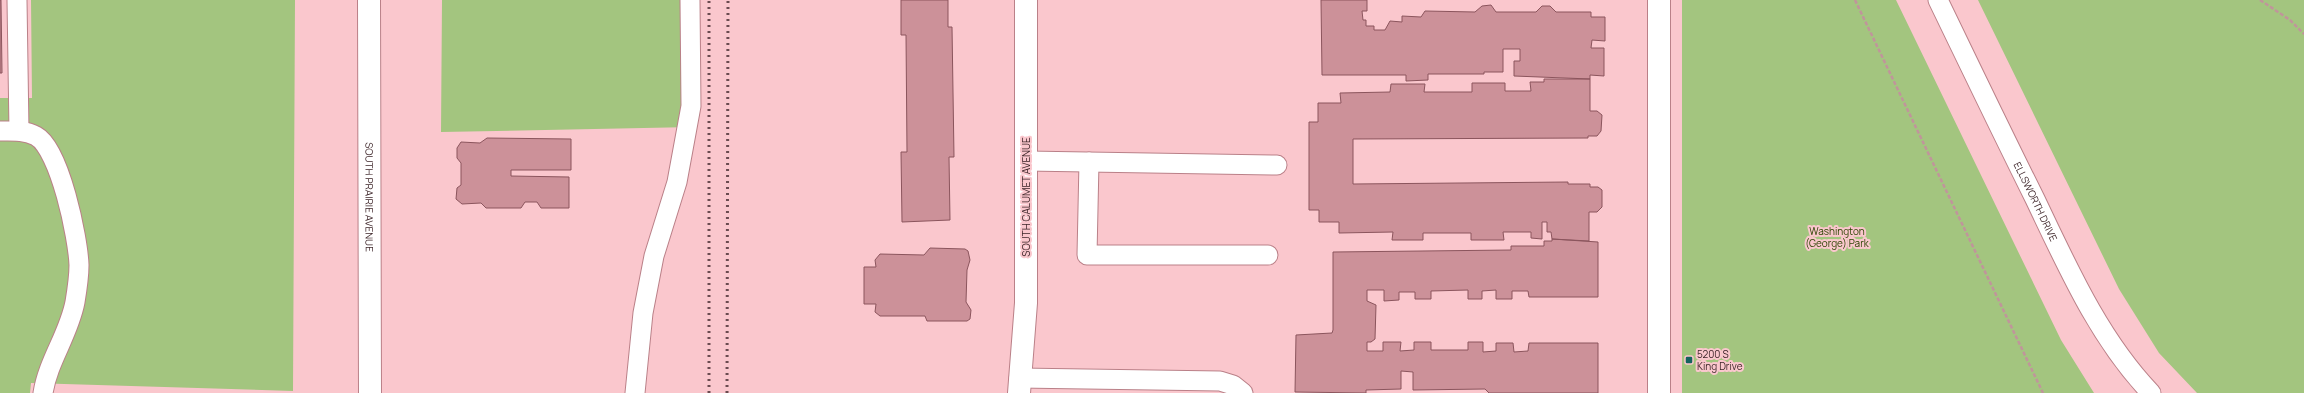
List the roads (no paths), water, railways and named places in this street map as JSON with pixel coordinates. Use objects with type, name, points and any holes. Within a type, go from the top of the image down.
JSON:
[{"type":"street","name":"SOUTH PRAIRIE AVENUE","points":[[369,0],[370,393]]},
{"type":"street","name":"SOUTH CALUMET AVENUE","points":[[1019,385],[1026,303],[1026,0]]},
{"type":"street","points":[[1659,0],[1659,393]]},
{"type":"lane","points":[[17,0],[19,131]]},
{"type":"lane","points":[[635,393],[643,312],[654,256],[677,182],[691,106],[690,0]]},
{"type":"lane","name":"ELLSWORTH DRIVE","points":[[1938,0],[2063,257],[2093,314],[2136,377],[2151,393]]},
{"type":"lane","points":[[0,131],[19,131],[36,136],[50,151],[61,178],[74,227],[79,266],[75,303],[63,338],[50,366],[43,393]]},
{"type":"lane","points":[[1026,161],[1277,165]]},
{"type":"lane","points":[[1089,162],[1087,255],[1268,255]]},
{"type":"lane","points":[[1019,385],[1220,381],[1233,385],[1243,393]]},
{"type":"railway","points":[[709,0],[709,393]]},
{"type":"railway","points":[[727,393],[728,0]]},
{"type":"place","name":"5200 S King Drive","points":[[1689,360]]},
{"type":"park label","name":"Washington (George) Park","points":[[1837,236]]}]
